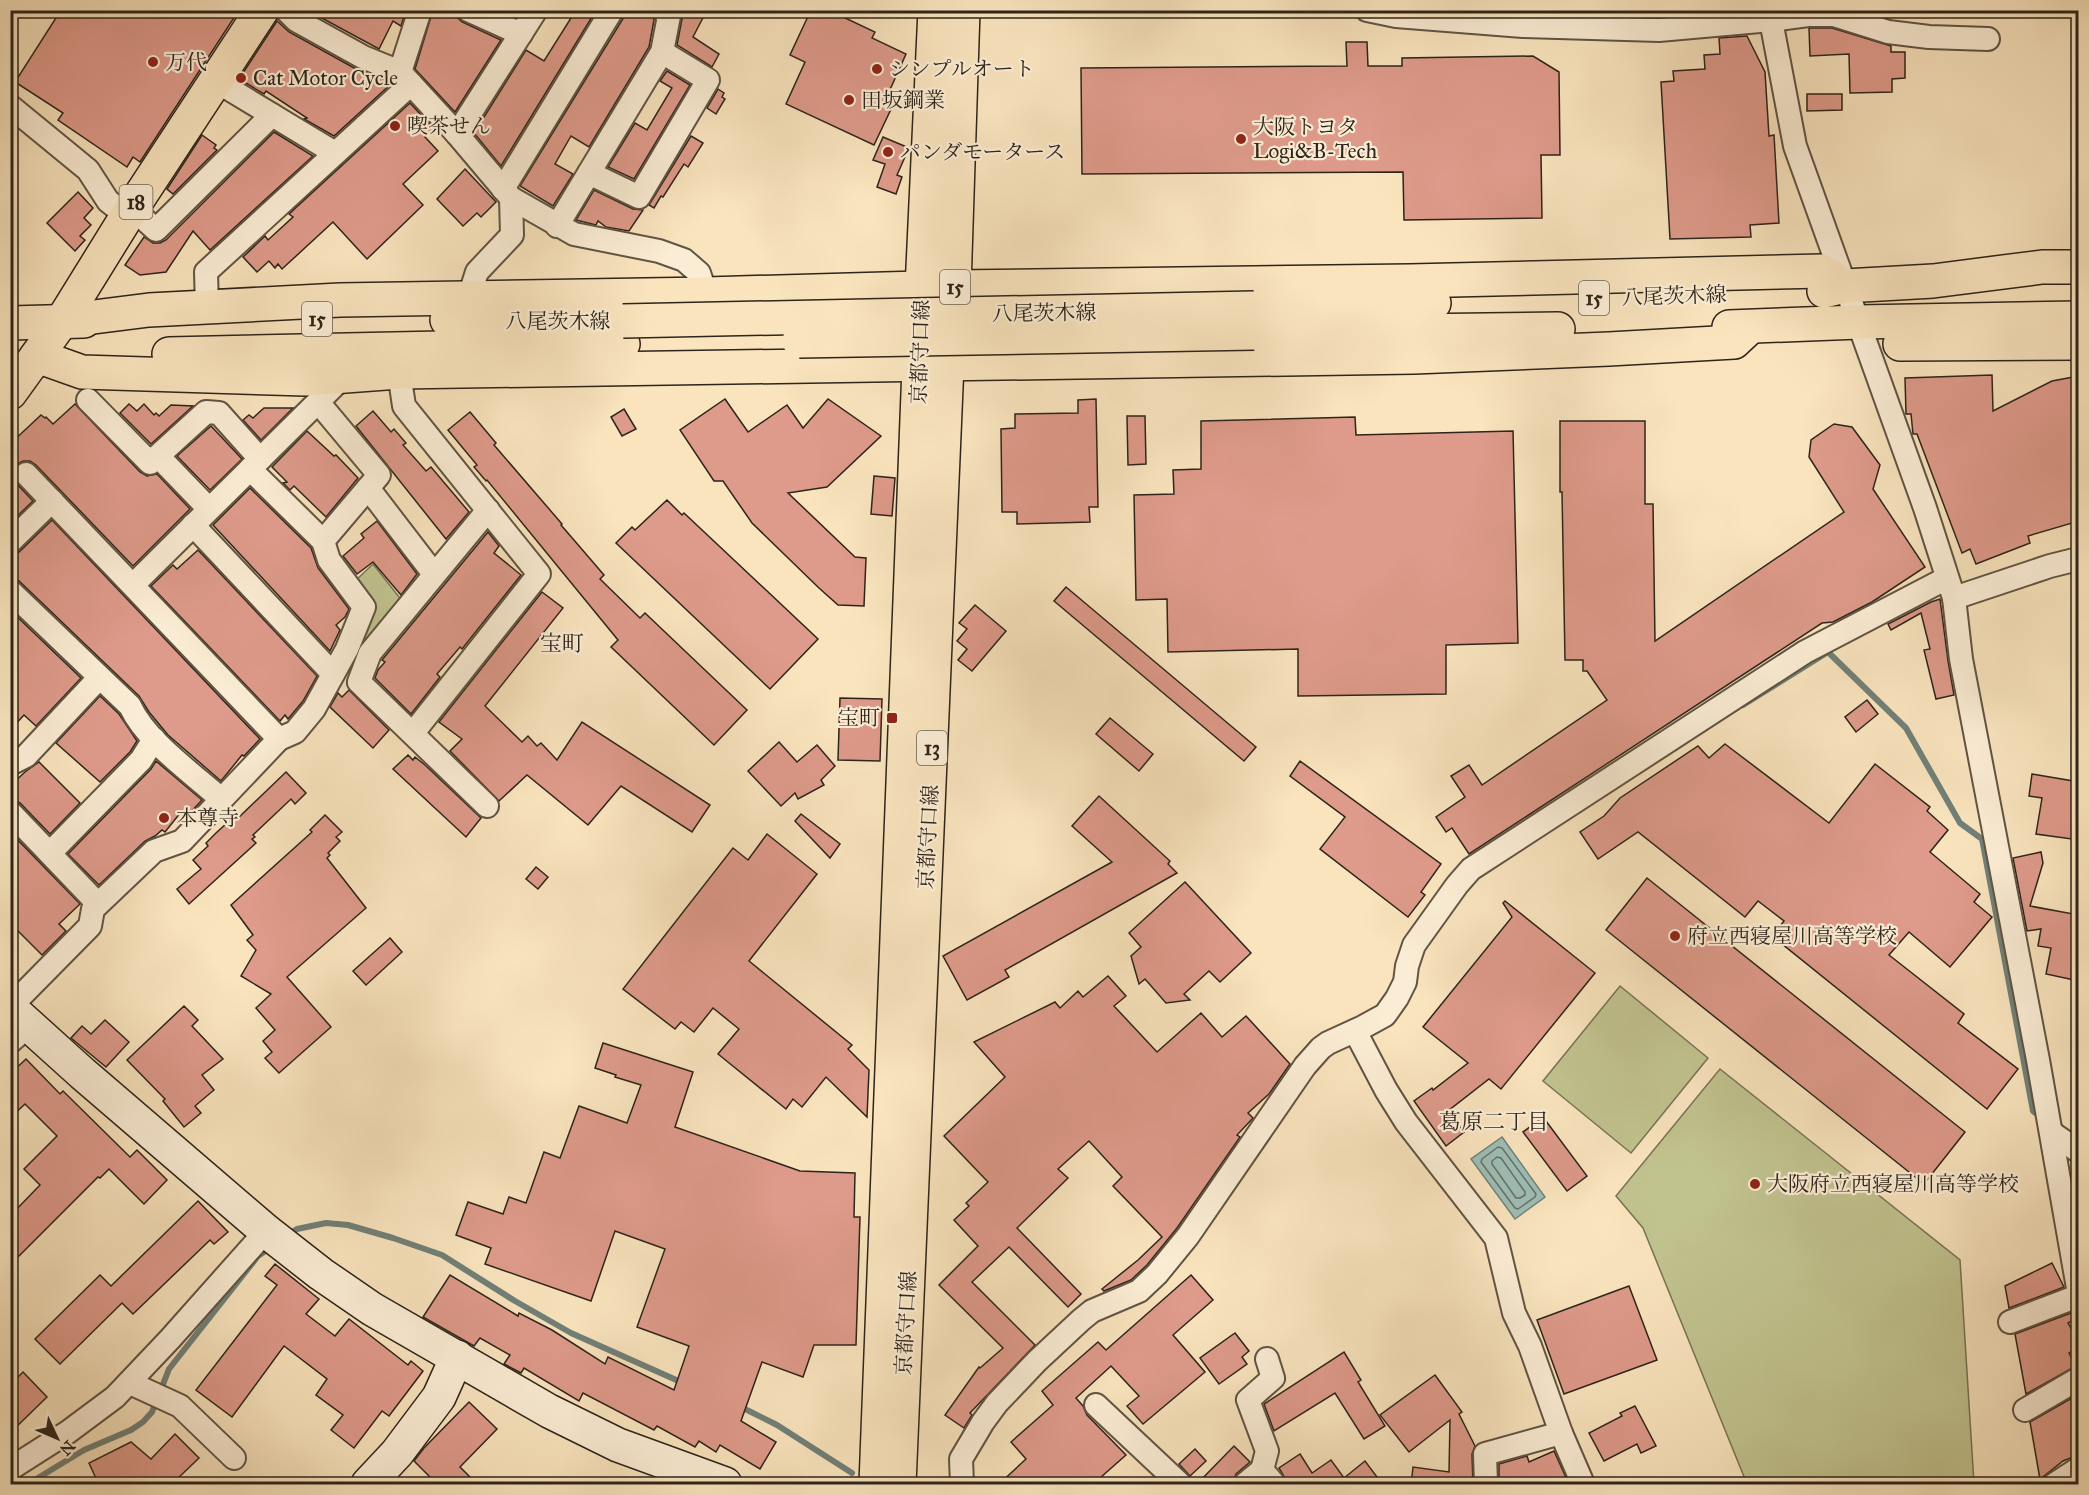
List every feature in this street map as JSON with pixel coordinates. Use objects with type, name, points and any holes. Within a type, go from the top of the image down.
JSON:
[{"type":"main road","name":"18","points":[[10,393],[24,356],[62,321],[129,212],[262,10]]},
{"type":"main road","name":"京都守口線","points":[[899,1485],[934,364],[922,289],[935,10]]},
{"type":"main road","name":"京都守口線","points":[[876,1485],[934,364],[954,287],[963,10]]},
{"type":"main road","name":"15","points":[[1933,281],[2042,267],[2079,267]]},
{"type":"main road","name":"15","points":[[62,321],[149,310],[340,300],[954,287],[1410,281],[1822,271],[1845,286]]},
{"type":"main road","name":"15","points":[[1933,281],[2079,287]]},
{"type":"main road","name":"八尾茨木線","points":[[1254,321],[1827,291],[1845,286],[1933,281]]},
{"type":"main road","name":"八尾茨木線","points":[[10,323],[262,318],[623,332]]},
{"type":"main road","name":"15","points":[[1859,322],[2079,318]]},
{"type":"main road","name":"八尾茨木線","points":[[24,356],[623,332],[1254,321],[1750,327],[1859,322]]},
{"type":"main road","points":[[1859,322],[1882,344],[2079,343]]},
{"type":"main road","points":[[24,356],[82,372],[305,379],[399,372],[1414,357],[1609,350],[1734,342],[1750,327]]},
{"type":"street","points":[[286,10],[296,20],[406,78],[507,193],[557,226],[574,234],[659,251],[684,260],[699,273],[706,294]]},
{"type":"street","points":[[207,307],[206,272],[335,153],[406,78],[420,10]]},
{"type":"street","points":[[457,134],[536,10]]},
{"type":"street","points":[[469,297],[477,272],[513,235],[507,193],[612,10]]},
{"type":"street","points":[[1367,10],[1396,16],[1518,18],[1659,30],[1770,15],[1834,15],[1888,32],[1929,37],[1988,39]]},
{"type":"street","points":[[477,12],[521,34]]},
{"type":"street","points":[[557,226],[662,52],[668,12]]},
{"type":"street","points":[[1770,15],[1795,146],[1921,497],[1950,588],[1961,659],[2052,1132],[2079,1288]]},
{"type":"street","points":[[590,172],[639,197],[708,80],[662,52]]},
{"type":"street","points":[[216,81],[335,153]]},
{"type":"street","points":[[10,106],[88,170],[108,201],[156,230],[272,115]]},
{"type":"street","points":[[399,372],[404,406],[539,574],[413,733]]},
{"type":"street","points":[[133,585],[345,375]]},
{"type":"street","points":[[88,400],[150,463],[207,412],[219,413],[255,464],[323,541],[329,560],[364,607],[314,710],[296,732],[279,739],[182,841],[154,851],[93,909],[90,926],[15,1021],[275,1238],[321,1274],[372,1309],[549,1412],[618,1445],[724,1485]]},
{"type":"street","points":[[318,402],[379,475],[323,541]]},
{"type":"street","points":[[159,456],[201,517],[336,668],[358,682],[487,806]]},
{"type":"street","points":[[26,474],[279,739]]},
{"type":"street","points":[[368,488],[434,574]]},
{"type":"street","points":[[10,542],[52,501]]},
{"type":"street","points":[[358,682],[370,653],[488,510]]},
{"type":"street","points":[[962,1485],[961,1459],[997,1403],[1037,1361],[1092,1311],[1139,1291],[1156,1274],[1188,1236],[1305,1066],[1321,1048],[1358,1036],[1384,1015],[1397,998],[1405,982],[1407,966],[1414,945],[1471,869],[1805,652],[1950,588],[2079,559]]},
{"type":"street","points":[[10,591],[130,706],[137,722],[154,739],[221,799]]},
{"type":"street","points":[[10,764],[26,756],[99,678]]},
{"type":"street","points":[[50,853],[141,760],[154,739]]},
{"type":"street","points":[[10,812],[98,904]]},
{"type":"street","points":[[1358,1036],[1386,1090],[1406,1122],[1496,1238],[1514,1313],[1530,1346],[1561,1433],[1583,1485]]},
{"type":"street","points":[[2052,1132],[2079,1151]]},
{"type":"street","points":[[10,1469],[69,1432],[115,1397],[275,1238]]},
{"type":"street","points":[[2010,1322],[2079,1296]]},
{"type":"street","points":[[368,1485],[397,1453],[439,1397],[457,1357]]},
{"type":"street","points":[[1261,1480],[1267,1451],[1248,1400],[1273,1378],[1267,1359]]},
{"type":"street","points":[[2025,1410],[2079,1379]]},
{"type":"street","points":[[130,1383],[180,1406],[234,1458]]},
{"type":"street","points":[[1096,1406],[1180,1485]]},
{"type":"street","points":[[1486,1485],[1485,1454],[1561,1433]]},
{"type":"street","points":[[2055,1485],[2079,1469]]},
{"type":"green space","points":[[373,564],[403,602],[357,669],[351,658],[353,583]]},
{"type":"green space","points":[[1620,986],[1708,1058],[1631,1153],[1543,1081]]},
{"type":"green space","points":[[1720,1069],[1960,1260],[1974,1484],[1747,1484],[1643,1228],[1616,1196]]},
{"type":"water","points":[[1502,1137],[1545,1197],[1515,1219],[1471,1159]]},
{"type":"building","points":[[61,10],[239,10],[140,162],[133,157],[127,167],[58,120],[63,113],[15,82]]},
{"type":"building","points":[[307,10],[406,10],[401,26],[393,21],[379,49]]},
{"type":"building","points":[[433,10],[455,10],[462,22],[501,40],[455,112],[415,69]]},
{"type":"building","points":[[576,10],[595,12],[501,166],[474,133],[526,50],[544,61]]},
{"type":"building","points":[[625,10],[650,10],[654,20],[649,47],[589,147],[571,136],[555,164],[573,174],[553,206],[520,186],[624,17]]},
{"type":"building","points":[[681,10],[707,10],[693,37],[719,54],[712,67],[677,45],[682,19]]},
{"type":"building","points":[[811,10],[843,10],[841,16],[875,32],[872,38],[906,54],[884,103],[892,107],[874,145],[786,104],[805,62],[790,55]]},
{"type":"building","points":[[277,21],[289,32],[356,69],[392,83],[334,136],[304,119],[307,118],[266,91],[264,94],[239,79]]},
{"type":"building","points":[[1809,28],[1832,28],[1891,46],[1891,52],[1905,52],[1905,78],[1892,79],[1892,92],[1850,93],[1849,54],[1810,56]]},
{"type":"building","points":[[1747,36],[1765,72],[1769,136],[1774,135],[1779,223],[1750,225],[1751,237],[1670,239],[1661,82],[1674,81],[1673,71],[1705,69],[1704,55],[1720,54],[1719,38]]},
{"type":"building","points":[[1346,42],[1367,42],[1368,66],[1402,66],[1402,58],[1533,56],[1559,72],[1560,155],[1541,155],[1542,218],[1404,220],[1403,172],[1082,174],[1081,68],[1347,66]]},
{"type":"building","points":[[667,71],[690,85],[634,179],[608,167],[635,123],[647,130],[672,88],[660,81]]},
{"type":"building","points":[[718,89],[724,93],[722,97],[725,99],[716,114],[707,108]]},
{"type":"building","points":[[1807,94],[1842,94],[1842,110],[1807,111]]},
{"type":"building","points":[[410,103],[434,129],[425,137],[438,151],[403,184],[423,205],[367,259],[333,222],[282,269],[278,264],[275,268],[269,261],[257,272],[243,257],[265,236],[268,240],[293,217],[289,214]]},
{"type":"building","points":[[274,132],[313,156],[210,250],[193,231],[166,272],[140,275],[125,265],[144,237],[153,243],[166,240]]},
{"type":"building","points":[[202,135],[216,145],[214,148],[217,150],[173,194],[167,189]]},
{"type":"building","points":[[691,136],[703,143],[688,167],[684,164],[654,208],[649,205]]},
{"type":"building","points":[[883,137],[909,148],[897,175],[902,177],[896,194],[877,187],[885,164],[873,160]]},
{"type":"building","points":[[465,169],[496,202],[481,217],[477,213],[463,226],[437,199]]},
{"type":"building","points":[[594,190],[633,209],[643,210],[629,231],[606,227],[598,221],[596,225],[576,220]]},
{"type":"building","points":[[78,192],[93,208],[84,218],[91,225],[80,236],[85,240],[75,251],[47,223]]},
{"type":"building","points":[[1992,375],[1993,411],[2052,381],[2079,376],[2079,521],[2028,536],[2030,543],[1976,564],[1970,549],[1962,553],[1917,434],[1913,434],[1911,414],[1906,414],[1905,378]]},
{"type":"building","points":[[725,399],[748,432],[787,405],[803,428],[828,399],[881,436],[827,487],[788,493],[855,557],[866,558],[864,606],[838,605],[752,523],[723,481],[714,481],[680,430]]},
{"type":"building","points":[[1096,399],[1098,507],[1089,507],[1090,522],[1017,524],[1017,512],[1002,512],[1001,429],[1015,428],[1015,414],[1078,413],[1078,400]]},
{"type":"building","points":[[75,404],[140,472],[147,476],[157,474],[190,509],[133,566],[30,461],[17,464],[13,470],[13,477],[33,501],[10,523],[10,444],[41,415],[53,424]]},
{"type":"building","points":[[129,404],[137,411],[144,404],[154,415],[156,413],[159,416],[171,405],[193,406],[151,444],[120,413]]},
{"type":"building","points":[[264,408],[293,408],[261,440],[243,420],[249,415],[253,418]]},
{"type":"building","points":[[624,409],[636,429],[622,436],[611,417]]},
{"type":"building","points":[[373,411],[391,432],[394,429],[406,443],[403,445],[426,471],[431,467],[469,512],[446,539],[356,426]]},
{"type":"building","points":[[470,412],[496,443],[494,445],[604,575],[600,579],[640,618],[645,613],[747,710],[714,745],[611,647],[618,640],[474,467],[477,465],[448,430]]},
{"type":"building","points":[[1127,416],[1145,416],[1146,464],[1128,465]]},
{"type":"building","points":[[1355,417],[1356,435],[1513,431],[1518,643],[1446,645],[1446,694],[1298,696],[1298,649],[1168,652],[1167,599],[1136,600],[1134,495],[1174,494],[1173,470],[1201,469],[1201,421]]},
{"type":"building","points":[[1560,421],[1645,421],[1645,504],[1653,504],[1655,641],[1844,512],[1809,457],[1811,440],[1834,424],[1852,427],[1880,465],[1873,489],[1925,567],[1872,602],[1833,622],[1822,623],[1469,854],[1452,828],[1446,832],[1436,817],[1465,797],[1451,776],[1469,765],[1482,785],[1607,700],[1587,671],[1583,671],[1583,660],[1565,660]]},
{"type":"building","points":[[211,426],[242,459],[210,490],[177,456]]},
{"type":"building","points":[[307,431],[334,456],[336,455],[358,478],[326,517],[294,486],[290,490],[283,483],[287,482],[272,467]]},
{"type":"building","points":[[874,476],[895,478],[892,516],[871,514]]},
{"type":"building","points":[[250,488],[311,548],[318,568],[349,609],[345,617],[336,625],[340,630],[330,651],[213,525]]},
{"type":"building","points":[[667,500],[682,515],[684,513],[818,639],[770,689],[616,543],[632,527],[635,530]]},
{"type":"building","points":[[52,520],[260,739],[244,756],[242,755],[221,781],[168,735],[139,696],[19,581],[10,578],[10,555],[19,552]]},
{"type":"building","points":[[377,521],[417,574],[401,595],[373,562],[357,574],[343,556],[364,538],[361,534]]},
{"type":"building","points":[[488,532],[499,546],[494,553],[521,575],[462,649],[460,647],[437,674],[440,677],[411,714],[375,678],[385,662],[382,660]]},
{"type":"building","points":[[198,550],[317,676],[303,701],[288,719],[285,715],[280,721],[151,586],[173,565],[177,569]]},
{"type":"building","points":[[1066,587],[1256,747],[1244,761],[1054,601]]},
{"type":"building","points":[[542,592],[563,608],[485,706],[522,742],[528,736],[537,746],[541,743],[557,760],[582,722],[710,805],[692,832],[621,786],[588,825],[527,775],[499,801],[450,751],[462,739],[439,722]]},
{"type":"building","points":[[1940,599],[1954,695],[1936,699],[1924,650],[1930,649],[1921,613],[1891,630],[1888,624]]},
{"type":"building","points":[[975,605],[1006,631],[972,671],[958,660],[967,649],[957,641],[967,629],[959,623]]},
{"type":"building","points":[[10,610],[81,678],[36,726],[24,715],[10,730]]},
{"type":"building","points":[[349,690],[389,730],[373,748],[330,707],[338,693],[342,697]]},
{"type":"building","points":[[100,696],[119,714],[137,741],[130,752],[100,782],[56,743]]},
{"type":"building","points":[[840,698],[882,699],[880,761],[838,760]]},
{"type":"building","points":[[1867,700],[1878,714],[1856,732],[1845,717]]},
{"type":"building","points":[[1110,718],[1153,754],[1139,771],[1096,734]]},
{"type":"building","points":[[779,742],[797,762],[817,745],[835,766],[821,780],[824,785],[798,799],[795,793],[781,806],[748,771]]},
{"type":"building","points":[[1725,744],[1829,823],[1875,764],[1930,807],[1927,811],[1948,830],[1930,852],[1980,894],[1974,902],[1992,917],[1950,967],[1909,932],[1889,955],[1964,1014],[1958,1023],[2018,1069],[1987,1109],[1772,936],[1784,921],[1758,901],[1745,917],[1638,832],[1598,859],[1580,832],[1604,816],[1620,798],[1698,746],[1709,758]]},
{"type":"building","points":[[408,755],[413,760],[415,757],[425,765],[481,818],[466,837],[393,769]]},
{"type":"building","points":[[156,761],[202,800],[187,816],[181,812],[165,832],[162,830],[145,841],[99,885],[68,854],[151,769]]},
{"type":"building","points":[[1300,761],[1441,864],[1421,892],[1425,895],[1408,917],[1320,849],[1345,817],[1290,776]]},
{"type":"building","points":[[39,762],[80,803],[50,834],[20,803],[10,799],[10,786]]},
{"type":"building","points":[[286,772],[306,793],[295,804],[291,799],[253,835],[255,837],[252,839],[256,843],[189,904],[177,889],[201,869],[193,860],[208,846],[206,843],[217,832],[235,816],[238,818]]},
{"type":"building","points":[[2032,774],[2079,782],[2079,840],[2036,834],[2042,798],[2029,796]]},
{"type":"building","points":[[1099,796],[1170,861],[1168,864],[1177,873],[1005,970],[1009,977],[967,1000],[943,956],[1112,862],[1072,826]]},
{"type":"building","points":[[801,814],[840,844],[830,858],[795,821]]},
{"type":"building","points":[[325,815],[342,832],[336,837],[340,841],[328,853],[330,855],[327,858],[366,908],[287,977],[331,1027],[279,1073],[265,1058],[272,1052],[263,1041],[275,1030],[256,1008],[271,994],[241,976],[256,950],[247,940],[253,935],[231,905],[312,832],[310,830]]},
{"type":"building","points":[[10,832],[80,904],[59,924],[66,931],[42,955],[10,923]]},
{"type":"building","points":[[767,834],[817,874],[749,961],[852,1045],[848,1049],[869,1070],[867,1117],[826,1077],[802,1107],[793,1099],[786,1109],[718,1054],[739,1029],[713,1008],[694,1032],[681,1022],[675,1029],[623,989],[733,848],[748,860]]},
{"type":"building","points":[[2041,852],[2043,863],[2030,906],[2079,915],[2079,981],[2046,974],[2051,948],[2038,946],[2041,929],[2027,931],[2013,858]]},
{"type":"building","points":[[536,867],[548,877],[538,889],[526,879]]},
{"type":"building","points":[[1647,878],[1965,1132],[1924,1184],[1606,930]]},
{"type":"building","points":[[1185,882],[1251,953],[1220,982],[1209,971],[1184,994],[1190,1000],[1166,1003],[1145,979],[1139,984],[1131,956],[1141,947],[1129,933]]},
{"type":"building","points":[[1505,901],[1595,973],[1501,1089],[1489,1079],[1448,1111],[1464,1132],[1446,1146],[1414,1101],[1432,1088],[1433,1090],[1468,1063],[1423,1027],[1512,917],[1503,903]]},
{"type":"building","points":[[390,938],[402,952],[366,985],[353,971]]},
{"type":"building","points":[[1108,976],[1126,996],[1114,1006],[1157,1052],[1201,1013],[1222,1037],[1246,1016],[1290,1064],[1269,1094],[1248,1113],[1253,1118],[1237,1135],[1240,1137],[1177,1228],[1147,1265],[1131,1280],[1104,1291],[1102,1289],[1162,1237],[1113,1186],[1122,1177],[1089,1141],[1058,1169],[1068,1178],[1017,1228],[1081,1294],[1068,1307],[1009,1247],[972,1282],[1035,1345],[970,1413],[972,1415],[964,1428],[945,1415],[979,1367],[1003,1348],[939,1285],[978,1246],[954,1220],[969,1206],[966,1203],[988,1182],[944,1136],[1005,1077],[974,1042],[1055,1002],[1060,1008],[1078,991],[1083,997]]},
{"type":"building","points":[[184,1006],[198,1020],[192,1026],[223,1059],[202,1075],[214,1090],[195,1106],[201,1113],[184,1127],[163,1101],[165,1099],[127,1060]]},
{"type":"building","points":[[105,1020],[129,1042],[106,1067],[71,1038],[82,1026],[91,1034]]},
{"type":"building","points":[[603,1043],[693,1072],[675,1127],[800,1171],[855,1173],[854,1217],[860,1217],[856,1345],[814,1345],[803,1377],[762,1362],[741,1421],[776,1442],[760,1469],[720,1445],[716,1452],[699,1441],[695,1447],[657,1426],[654,1430],[583,1393],[579,1401],[524,1368],[521,1373],[504,1364],[510,1355],[480,1338],[474,1346],[423,1317],[450,1275],[518,1316],[519,1313],[552,1330],[605,1364],[608,1357],[674,1390],[689,1346],[637,1327],[665,1249],[615,1231],[591,1301],[485,1264],[491,1248],[456,1235],[468,1202],[503,1214],[509,1197],[526,1203],[544,1152],[560,1158],[579,1106],[627,1123],[641,1085],[595,1068]]},
{"type":"building","points":[[26,1059],[60,1094],[63,1091],[130,1157],[137,1150],[167,1180],[144,1204],[109,1169],[100,1178],[98,1177],[10,1265],[10,1216],[40,1185],[24,1169],[57,1136],[25,1104],[10,1118],[10,1074]]},
{"type":"building","points":[[1543,1117],[1587,1176],[1567,1191],[1523,1132]]},
{"type":"building","points":[[198,1201],[228,1232],[214,1244],[210,1240],[133,1314],[122,1303],[60,1364],[35,1339],[100,1275],[111,1286]]},
{"type":"building","points":[[2052,1263],[2064,1287],[2009,1308],[2005,1286]]},
{"type":"building","points":[[275,1264],[319,1299],[306,1314],[335,1336],[349,1319],[408,1365],[411,1361],[423,1371],[389,1416],[382,1411],[354,1448],[331,1430],[343,1415],[316,1395],[327,1379],[284,1346],[232,1417],[196,1390],[277,1285],[265,1276]]},
{"type":"building","points":[[1191,1275],[1213,1300],[1173,1335],[1205,1372],[1143,1424],[1127,1406],[1139,1396],[1111,1366],[1076,1398],[1087,1415],[1126,1455],[1092,1485],[998,1485],[1026,1459],[1011,1442],[1053,1405],[1042,1391],[1098,1342],[1106,1350]]},
{"type":"building","points":[[1629,1286],[1657,1360],[1564,1394],[1537,1320]]},
{"type":"building","points":[[2071,1313],[2079,1315],[2068,1323],[2075,1335],[2072,1336],[2078,1347],[2069,1353],[2076,1366],[2026,1394],[2015,1334]]},
{"type":"building","points":[[1235,1333],[1249,1351],[1242,1357],[1247,1364],[1219,1384],[1200,1358]]},
{"type":"building","points":[[1344,1352],[1361,1380],[1358,1382],[1385,1426],[1364,1439],[1335,1393],[1274,1431],[1264,1404]]},
{"type":"building","points":[[23,1372],[47,1397],[10,1433],[10,1385]]},
{"type":"building","points":[[1435,1375],[1462,1412],[1459,1414],[1475,1446],[1472,1454],[1473,1485],[1411,1485],[1413,1467],[1449,1472],[1450,1420],[1409,1452],[1380,1415]]},
{"type":"building","points":[[2079,1394],[2079,1454],[2073,1454],[2073,1457],[2063,1461],[2043,1477],[2041,1485],[2030,1422]]},
{"type":"building","points":[[469,1402],[497,1429],[460,1467],[478,1485],[438,1485],[414,1461]]},
{"type":"building","points":[[1635,1406],[1656,1446],[1641,1453],[1637,1444],[1604,1461],[1589,1433],[1622,1416],[1620,1413]]},
{"type":"building","points":[[175,1434],[199,1458],[174,1482],[169,1485],[99,1485],[89,1463],[131,1442],[151,1459]]},
{"type":"building","points":[[1234,1446],[1250,1462],[1236,1474],[1232,1485],[1196,1485]]},
{"type":"building","points":[[1195,1449],[1206,1461],[1190,1476],[1179,1464]]},
{"type":"building","points":[[1554,1451],[1568,1482],[1563,1485],[1499,1485],[1499,1464],[1527,1456],[1529,1462]]},
{"type":"building","points":[[1300,1454],[1312,1473],[1331,1460],[1344,1478],[1365,1461],[1383,1485],[1289,1485],[1279,1468]]},
{"type":"waterway","points":[[1743,705],[1828,652],[1906,728],[1960,823],[1982,839],[2033,1111],[2039,1116]]},
{"type":"waterway","points":[[288,1235],[297,1229],[326,1223],[348,1225],[442,1255],[571,1333],[683,1383]]},
{"type":"waterway","points":[[28,1484],[84,1450],[131,1430],[143,1422],[152,1412],[169,1369],[258,1256],[270,1248]]},
{"type":"waterway","points":[[739,1406],[777,1425],[852,1473]]},
{"type":"place","name":"万代","points":[[153,62]]},
{"type":"place","name":"シンプルオート","points":[[877,69]]},
{"type":"place","name":"Cat Motor Cycle","points":[[241,78]]},
{"type":"place","name":"田坂鋼業","points":[[849,100]]},
{"type":"place","name":"喫茶せん","points":[[395,126]]},
{"type":"place","name":"大阪トヨタ Logi&B-Tech","points":[[1241,139]]},
{"type":"place","name":"パンダモータース","points":[[888,152]]},
{"type":"place","name":"宝町","points":[[892,718]]},
{"type":"place","name":"本尊寺","points":[[164,818]]},
{"type":"place","name":"府立西寝屋川高等学校","points":[[1675,936]]},
{"type":"place","name":"大阪府立西寝屋川高等学校","points":[[1755,1184]]},
{"type":"district","name":"宝町","points":[[562,643]]},
{"type":"district","name":"葛原二丁目","points":[[1494,1121]]}]
